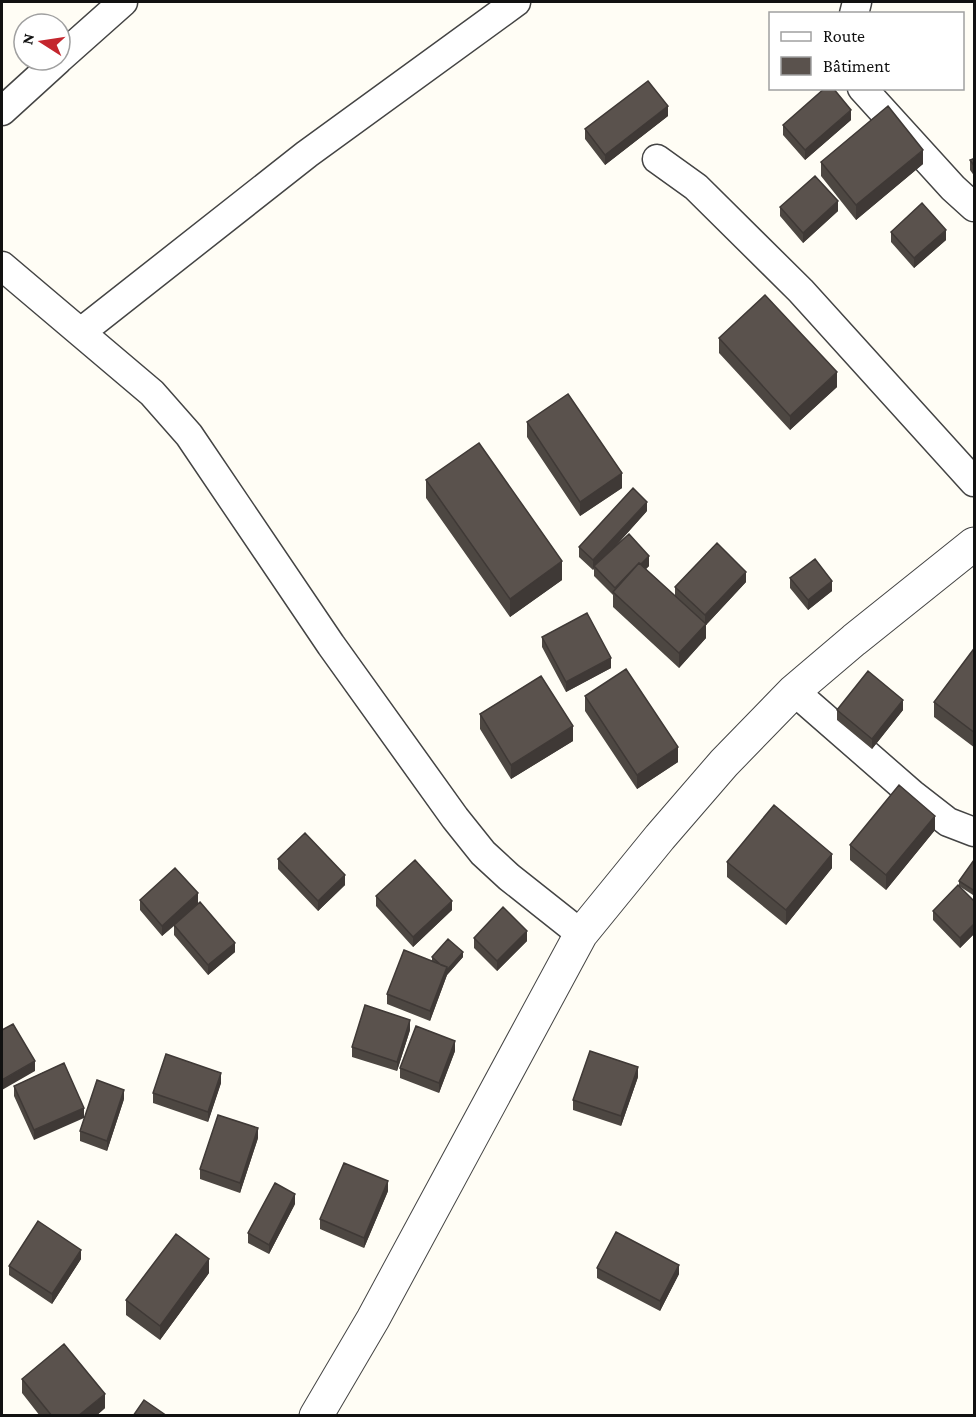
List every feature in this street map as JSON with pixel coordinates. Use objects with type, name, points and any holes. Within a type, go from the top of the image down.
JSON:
[{"type":"street","points":[[72,47],[123,2]]},
{"type":"street","points":[[81,332],[307,154],[516,2]]},
{"type":"street","points":[[2,111],[45,72]]},
{"type":"street","points":[[864,90],[953,188],[975,207]]},
{"type":"street","points":[[657,159],[696,187],[801,291],[975,482]]},
{"type":"street","points":[[2,266],[152,393],[189,435],[331,645],[455,818],[483,853],[509,877],[581,934]]},
{"type":"street","points":[[316,1416],[373,1318],[581,934],[724,763],[794,692],[854,640],[975,544]]},
{"type":"street","points":[[794,692],[912,794],[948,822],[975,832]]},
{"type":"building","points":[[648,81],[668,106],[605,155],[585,129]]},
{"type":"building","points":[[823,90],[835,90],[851,110],[805,150],[783,125]]},
{"type":"building","points":[[888,106],[923,150],[856,205],[821,162]]},
{"type":"building","points":[[815,176],[838,201],[803,233],[780,207]]},
{"type":"building","points":[[922,203],[946,230],[914,258],[891,232]]},
{"type":"building","points":[[765,295],[837,372],[790,416],[719,338]]},
{"type":"building","points":[[568,394],[622,473],[580,502],[527,422]]},
{"type":"building","points":[[479,443],[562,561],[510,599],[426,480]]},
{"type":"building","points":[[633,488],[647,502],[593,560],[579,547]]},
{"type":"building","points":[[629,534],[649,556],[615,588],[594,566]]},
{"type":"building","points":[[717,543],[746,572],[705,615],[675,587]]},
{"type":"building","points":[[815,559],[832,581],[808,600],[790,578]]},
{"type":"building","points":[[639,563],[706,624],[679,653],[613,592]]},
{"type":"building","points":[[587,613],[611,658],[566,682],[542,637]]},
{"type":"building","points":[[973,650],[975,652],[975,733],[934,702]]},
{"type":"building","points":[[626,669],[678,747],[637,775],[585,696]]},
{"type":"building","points":[[868,671],[903,700],[872,739],[837,710]]},
{"type":"building","points":[[541,676],[573,726],[511,765],[480,714]]},
{"type":"building","points":[[899,785],[935,816],[886,875],[850,845]]},
{"type":"building","points":[[774,805],[832,854],[786,910],[727,862]]},
{"type":"building","points":[[305,833],[345,875],[318,901],[278,859]]},
{"type":"building","points":[[415,860],[452,901],[413,937],[376,896]]},
{"type":"building","points":[[975,860],[975,887],[973,890],[959,881]]},
{"type":"building","points":[[175,868],[198,893],[162,926],[140,900]]},
{"type":"building","points":[[958,885],[975,902],[975,923],[960,938],[933,911]]},
{"type":"building","points":[[200,902],[235,943],[208,965],[174,925]]},
{"type":"building","points":[[503,907],[527,931],[497,961],[474,938]]},
{"type":"building","points":[[448,939],[463,952],[447,970],[447,967],[432,957]]},
{"type":"building","points":[[404,950],[447,967],[430,1011],[387,994]]},
{"type":"building","points":[[365,1005],[410,1020],[397,1062],[352,1047]]},
{"type":"building","points":[[13,1024],[35,1061],[2,1080],[2,1030]]},
{"type":"building","points":[[416,1026],[455,1041],[439,1083],[400,1068]]},
{"type":"building","points":[[590,1051],[638,1067],[621,1116],[573,1100]]},
{"type":"building","points":[[166,1054],[221,1073],[208,1112],[153,1093]]},
{"type":"building","points":[[64,1063],[84,1108],[34,1130],[14,1086]]},
{"type":"building","points":[[97,1080],[124,1090],[107,1141],[80,1131]]},
{"type":"building","points":[[218,1115],[258,1128],[240,1183],[200,1169]]},
{"type":"building","points":[[344,1163],[388,1181],[364,1238],[320,1219]]},
{"type":"building","points":[[275,1183],[295,1194],[269,1245],[248,1233]]},
{"type":"building","points":[[38,1221],[81,1250],[52,1294],[9,1266]]},
{"type":"building","points":[[616,1232],[679,1265],[660,1301],[597,1268]]},
{"type":"building","points":[[176,1234],[209,1259],[160,1326],[126,1300]]},
{"type":"building","points":[[64,1344],[105,1394],[78,1416],[52,1416],[22,1379]]},
{"type":"building","points":[[144,1400],[167,1416],[133,1416]]}]
